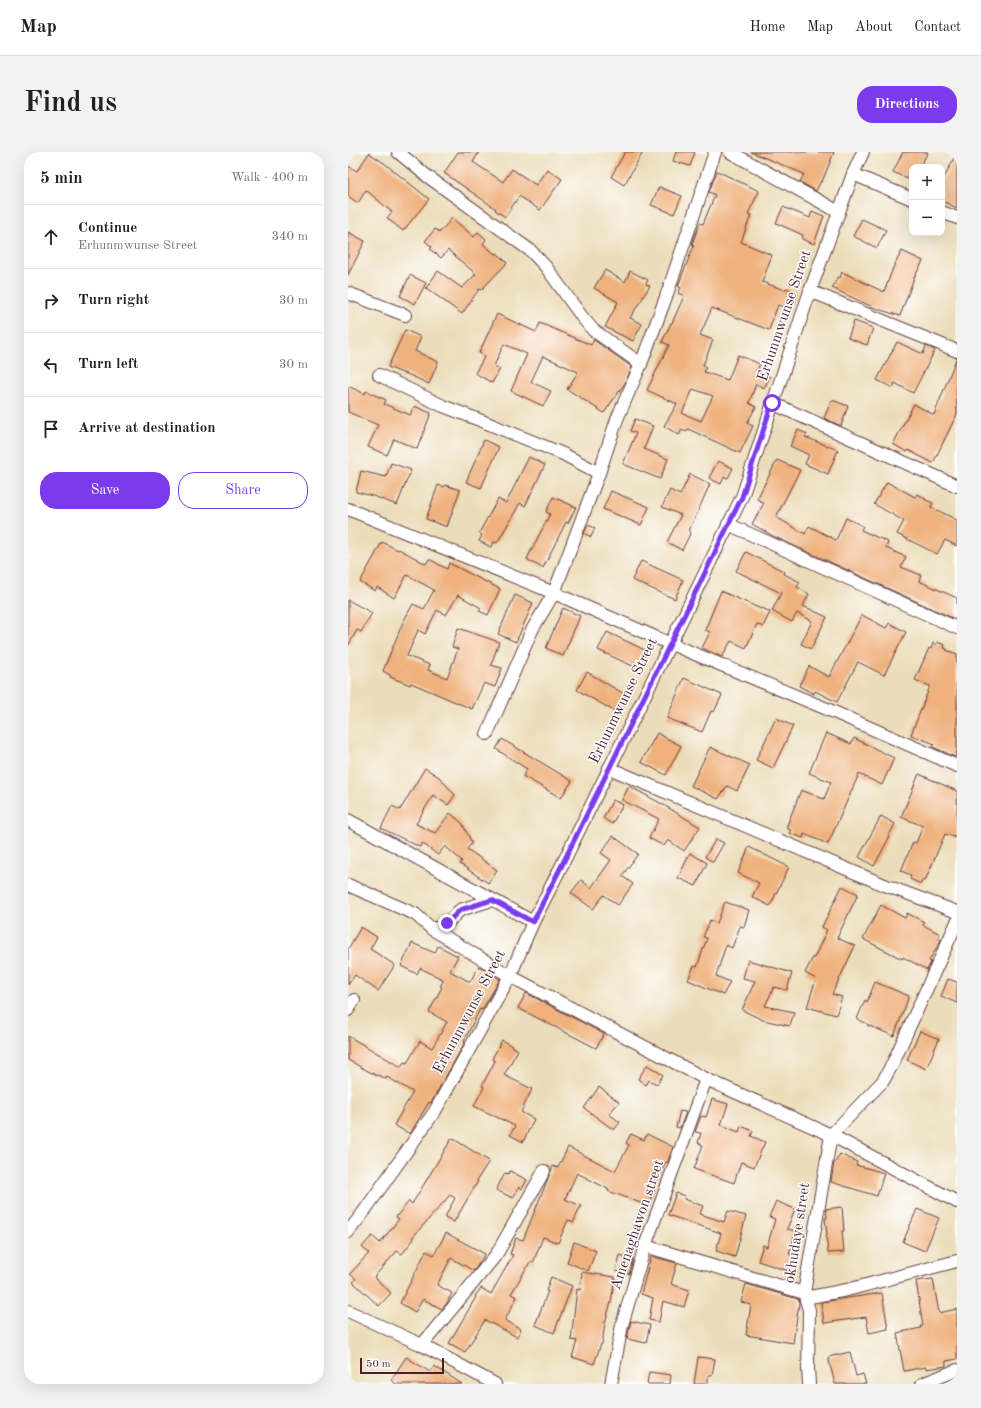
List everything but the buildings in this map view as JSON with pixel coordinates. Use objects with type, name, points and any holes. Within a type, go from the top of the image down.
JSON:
[{"type":"street","points":[[398,152],[427,176],[531,251],[546,267],[593,330],[641,364]]},
{"type":"street","points":[[487,734],[532,630],[554,593],[599,473],[617,419],[641,364],[666,297],[715,152]]},
{"type":"street","points":[[730,152],[839,212]]},
{"type":"street","name":"Erhunmwunse Street","points":[[348,1232],[435,1111],[510,976],[533,922],[742,497],[810,291],[853,174],[864,152]]},
{"type":"street","points":[[853,174],[909,198]]},
{"type":"street","points":[[945,213],[957,218]]},
{"type":"street","points":[[810,291],[957,351]]},
{"type":"street","points":[[348,293],[405,315]]},
{"type":"street","points":[[379,375],[443,406],[563,454],[599,473]]},
{"type":"street","points":[[772,403],[957,486]]},
{"type":"street","points":[[348,509],[554,593],[957,766]]},
{"type":"street","points":[[728,524],[957,628]]},
{"type":"street","points":[[609,768],[882,884],[957,912]]},
{"type":"street","points":[[348,820],[533,922]]},
{"type":"street","points":[[348,884],[415,914],[432,929],[510,976],[706,1079],[830,1135],[957,1202]]},
{"type":"street","points":[[432,929],[447,923],[460,910],[492,900]]},
{"type":"street","points":[[830,1135],[883,1081],[957,922]]},
{"type":"street","name":"Amenaghawon street","points":[[611,1384],[622,1325],[645,1246],[706,1079]]},
{"type":"street","name":"okhudaye street","points":[[809,1384],[809,1310],[804,1293],[830,1135]]},
{"type":"street","points":[[422,1345],[496,1255],[544,1171]]},
{"type":"street","points":[[645,1246],[804,1293],[810,1297],[847,1290],[957,1261]]},
{"type":"street","points":[[348,1311],[422,1345],[495,1384]]},
{"type":"street","points":[[922,1384],[957,1370]]},
{"type":"route","points":[[447,923],[460,910],[492,900],[533,922],[742,497],[772,403]]}]
